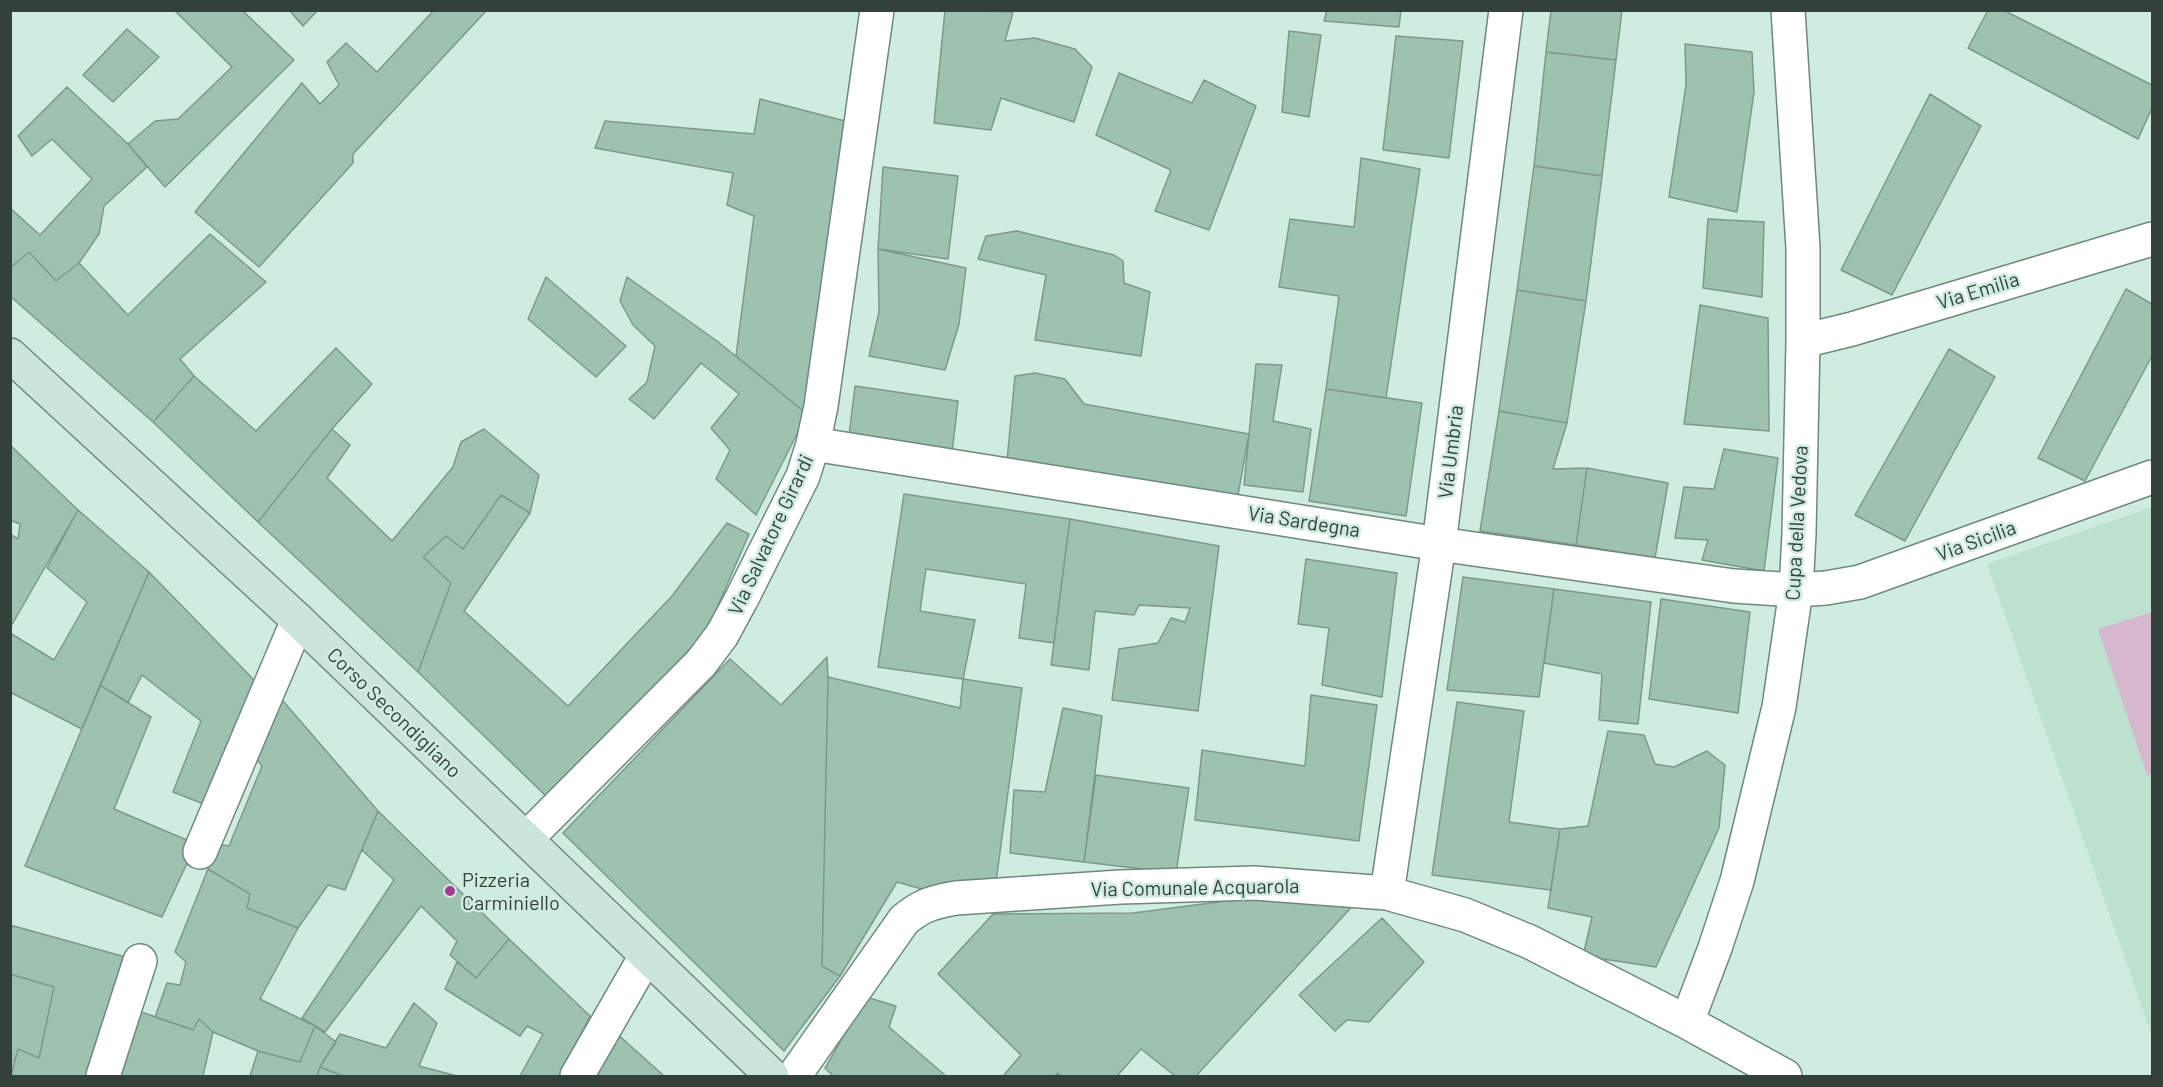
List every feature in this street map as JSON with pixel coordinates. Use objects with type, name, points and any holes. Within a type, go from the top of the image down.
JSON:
[{"type":"main road","name":"Corso Secondigliano","points":[[10,355],[298,620],[772,1077]]},
{"type":"street","name":"Via Salvatore Girardi","points":[[526,840],[701,663],[722,635],[803,476],[821,406],[877,10]]},
{"type":"street","name":"Via Umbria","points":[[1387,892],[1439,544],[1506,10]]},
{"type":"street","name":"Cupa della Vedova","points":[[1687,1023],[1737,881],[1779,707],[1796,590],[1803,341],[1803,248],[1788,10]]},
{"type":"street","name":"Via Emilia","points":[[1803,341],[1852,329],[2152,239]]},
{"type":"street","name":"Via Sardegna","points":[[813,444],[1439,544],[1734,586],[1796,590]]},
{"type":"street","name":"Via Sicilia","points":[[1796,590],[1860,582],[2152,477]]},
{"type":"street","points":[[200,852],[298,620]]},
{"type":"street","name":"Via Comunale Acquarola","points":[[794,1077],[904,920],[918,908],[956,898],[1120,887],[1254,883],[1387,892],[1466,915],[1530,942],[1687,1023],[1785,1077]]},
{"type":"street","points":[[577,1077],[646,956]]},
{"type":"street","points":[[103,1077],[140,961]]},
{"type":"shaded area","points":[[2152,507],[2152,1036],[1987,564]]},
{"type":"shaded area","points":[[2152,612],[2152,774],[2147,775],[2098,629]]},
{"type":"building","points":[[174,10],[242,10],[294,60],[165,187],[128,144],[155,121],[178,119],[232,67]]},
{"type":"building","points":[[289,10],[318,10],[303,26]]},
{"type":"building","points":[[434,10],[487,10],[353,154],[353,163],[259,267],[195,212],[302,83],[320,104],[339,85],[327,62],[346,43],[377,72]]},
{"type":"building","points":[[945,10],[1013,12],[1005,41],[1035,38],[1075,49],[1092,67],[1074,122],[1001,98],[991,130],[934,123]]},
{"type":"building","points":[[1327,10],[1401,10],[1399,27],[1324,21]]},
{"type":"building","points":[[1551,10],[1622,10],[1616,60],[1546,52]]},
{"type":"building","points":[[1988,10],[2003,10],[2152,85],[2152,108],[2138,139],[1968,48]]},
{"type":"building","points":[[127,29],[159,57],[113,102],[83,75]]},
{"type":"building","points":[[1289,31],[1321,35],[1309,117],[1282,112]]},
{"type":"building","points":[[1396,36],[1463,41],[1449,158],[1383,150]]},
{"type":"building","points":[[1685,44],[1752,52],[1754,92],[1737,212],[1669,197],[1686,85]]},
{"type":"building","points":[[1546,52],[1616,60],[1602,176],[1534,166]]},
{"type":"building","points":[[1119,73],[1192,103],[1204,80],[1256,106],[1209,230],[1155,211],[1171,170],[1096,135]]},
{"type":"building","points":[[67,87],[128,144],[147,167],[104,206],[99,234],[79,263],[56,281],[29,252],[10,268],[10,208],[40,235],[92,179],[52,139],[32,156],[18,136]]},
{"type":"building","points":[[1930,94],[1981,126],[1892,295],[1841,270]]},
{"type":"building","points":[[760,99],[845,121],[807,414],[736,356],[754,216],[727,205],[733,173],[595,148],[605,121],[754,134]]},
{"type":"building","points":[[1361,158],[1420,169],[1386,398],[1326,389],[1339,296],[1279,287],[1290,219],[1354,227]]},
{"type":"building","points":[[1534,166],[1602,176],[1586,301],[1517,290]]},
{"type":"building","points":[[883,167],[958,176],[948,259],[878,249]]},
{"type":"building","points":[[1708,219],[1764,222],[1762,297],[1703,288]]},
{"type":"building","points":[[1017,231],[1114,255],[1123,261],[1124,283],[1150,292],[1141,356],[1035,340],[1046,275],[978,259],[986,236]]},
{"type":"building","points":[[210,234],[266,282],[180,359],[194,376],[153,422],[10,296],[10,268],[29,252],[56,281],[79,263],[128,315]]},
{"type":"building","points":[[878,249],[966,268],[959,324],[945,370],[869,356],[879,312]]},
{"type":"building","points":[[546,277],[626,346],[596,377],[528,319]]},
{"type":"building","points":[[627,277],[717,341],[807,414],[756,515],[716,479],[730,450],[711,428],[739,394],[701,363],[654,419],[629,399],[647,382],[655,346],[633,325],[620,301]]},
{"type":"building","points":[[2126,289],[2152,304],[2152,356],[2085,481],[2038,458]]},
{"type":"building","points":[[1517,290],[1586,301],[1567,423],[1499,411]]},
{"type":"building","points":[[1700,305],[1768,318],[1769,431],[1684,424]]},
{"type":"building","points":[[336,348],[372,384],[332,429],[258,522],[153,422],[194,376],[256,431]]},
{"type":"building","points":[[1949,349],[1995,377],[1905,541],[1855,515]]},
{"type":"building","points":[[1256,364],[1282,365],[1273,421],[1311,429],[1303,492],[1244,485]]},
{"type":"building","points":[[1035,373],[1065,379],[1084,404],[1249,434],[1238,495],[1007,461],[1015,376]]},
{"type":"building","points":[[855,386],[958,401],[952,453],[849,436]]},
{"type":"building","points":[[1326,389],[1422,403],[1406,516],[1309,501]]},
{"type":"building","points":[[1499,411],[1567,423],[1553,469],[1587,468],[1576,545],[1480,531]]},
{"type":"building","points":[[332,429],[350,445],[327,478],[392,541],[453,467],[461,442],[484,429],[539,475],[530,513],[501,495],[463,549],[446,536],[423,557],[451,583],[418,672],[258,522]]},
{"type":"building","points":[[10,445],[78,510],[10,628],[10,534],[18,539],[20,524],[10,520]]},
{"type":"building","points":[[1724,449],[1778,458],[1764,571],[1702,560],[1708,540],[1675,538],[1684,487],[1714,489]]},
{"type":"building","points":[[1587,468],[1668,483],[1655,558],[1576,545]]},
{"type":"building","points":[[904,494],[1070,519],[1054,643],[1019,638],[1026,584],[926,569],[920,611],[975,620],[963,679],[878,667]]},
{"type":"building","points":[[501,495],[530,513],[464,611],[568,706],[672,596],[727,523],[749,534],[707,631],[549,799],[418,672],[451,583],[423,557],[446,536],[463,549]]},
{"type":"building","points":[[78,510],[149,572],[82,729],[10,692],[10,633],[54,660],[87,602],[47,568]]},
{"type":"building","points":[[1070,519],[1219,546],[1198,711],[1112,700],[1119,649],[1158,643],[1171,618],[1185,622],[1190,608],[1139,605],[1134,615],[1095,611],[1089,670],[1051,665]]},
{"type":"building","points":[[1306,559],[1397,573],[1382,697],[1322,685],[1329,628],[1298,624]]},
{"type":"building","points":[[149,572],[255,681],[209,806],[173,792],[201,721],[142,675],[128,703],[100,685]]},
{"type":"building","points":[[1463,577],[1554,589],[1539,697],[1447,690]]},
{"type":"building","points":[[1554,589],[1651,602],[1638,724],[1599,720],[1602,674],[1544,663]]},
{"type":"building","points":[[1661,599],[1750,612],[1738,713],[1649,699]]},
{"type":"building","points":[[827,657],[822,966],[840,976],[784,1051],[563,833],[730,659],[781,705]]},
{"type":"building","points":[[828,677],[960,708],[963,679],[1022,688],[996,882],[925,890],[897,882],[840,976],[822,966]]},
{"type":"building","points":[[100,685],[151,717],[114,809],[196,844],[162,917],[25,866]]},
{"type":"building","points":[[277,694],[378,811],[345,890],[328,885],[298,928],[247,908],[250,894],[208,869],[217,844],[229,846],[262,766],[253,754]]},
{"type":"building","points":[[1311,695],[1377,705],[1359,841],[1195,820],[1202,750],[1305,766]]},
{"type":"building","points":[[1457,702],[1524,711],[1509,822],[1560,829],[1551,890],[1432,875]]},
{"type":"building","points":[[1063,708],[1102,716],[1084,862],[1010,853],[1014,790],[1045,792]]},
{"type":"building","points":[[1608,731],[1644,735],[1655,764],[1674,767],[1707,751],[1725,765],[1719,828],[1656,967],[1583,956],[1592,917],[1548,908],[1560,829],[1588,826]]},
{"type":"building","points":[[1096,775],[1189,788],[1176,873],[1084,862]]},
{"type":"building","points":[[378,811],[509,939],[476,978],[450,955],[457,941],[421,906],[325,1032],[302,1018],[394,880],[362,850]]},
{"type":"building","points":[[208,869],[250,894],[247,908],[298,928],[260,999],[315,1026],[300,1062],[258,1051],[213,1032],[199,1019],[193,1030],[155,1017],[167,983],[180,985],[186,962],[175,952]]},
{"type":"building","points":[[1289,893],[1359,899],[1196,1076],[1175,1076],[1141,1049],[1117,1076],[1061,1076],[1058,1073],[1055,1076],[1003,1076],[1021,1055],[938,974],[993,914],[1133,913]]},
{"type":"building","points":[[1382,918],[1424,962],[1369,1022],[1347,1020],[1335,1031],[1299,995]]},
{"type":"building","points":[[10,925],[140,961],[96,1076],[11,1076],[18,1049],[39,1058],[54,987],[10,974]]},
{"type":"building","points":[[509,939],[590,1016],[560,1076],[520,1076],[543,1034],[527,1026],[520,1036],[445,989],[457,962],[476,978]]},
{"type":"building","points":[[10,974],[54,987],[39,1058],[18,1049],[11,1076]]},
{"type":"building","points":[[866,997],[896,1006],[889,1027],[946,1076],[833,1076],[825,1068]]},
{"type":"building","points":[[414,1003],[437,1023],[419,1066],[457,1076],[343,1076],[320,1067],[340,1034],[386,1048]]},
{"type":"building","points":[[133,1009],[193,1030],[199,1019],[213,1032],[203,1076],[112,1076]]},
{"type":"building","points":[[315,1026],[336,1042],[317,1076],[250,1076],[258,1051],[300,1062]]},
{"type":"building","points":[[614,1031],[664,1076],[590,1076]]},
{"type":"building","points":[[320,1067],[343,1076],[317,1076]]},
{"type":"place","name":"Pizzeria Carminiello","points":[[450,891]]}]
